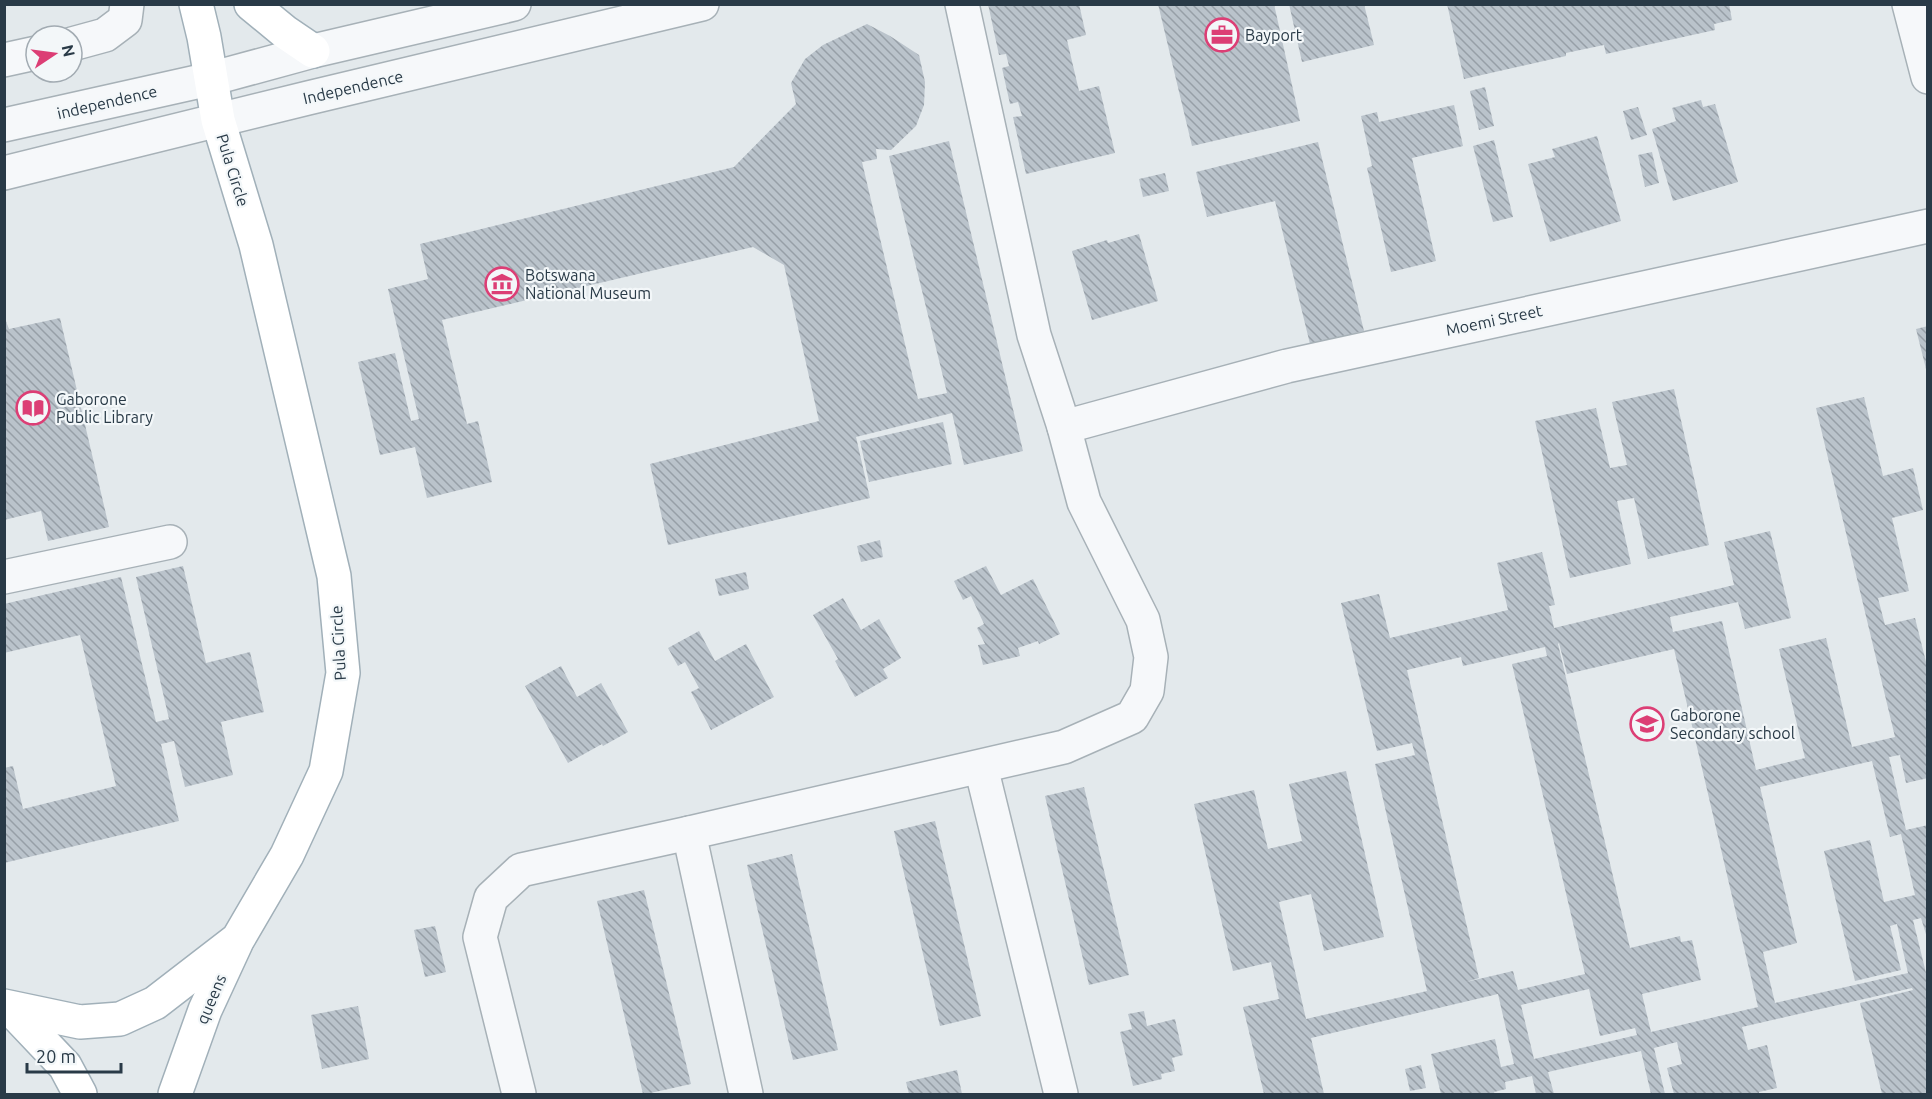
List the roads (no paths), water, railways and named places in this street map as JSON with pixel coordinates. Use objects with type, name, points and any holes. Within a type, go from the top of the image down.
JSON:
[{"type":"main road","name":"Pula Circle","points":[[7,1007],[80,1022],[120,1019],[155,1003],[238,939],[287,855],[326,771],[343,673],[334,576],[256,245],[218,120],[196,4]]},
{"type":"main road","points":[[251,4],[313,51]]},
{"type":"main road","name":"queens","points":[[175,1095],[205,1010],[238,939]]},
{"type":"main road","points":[[7,1007],[65,1066],[80,1095]]},
{"type":"street","points":[[84,41],[105,35],[125,20],[127,4]]},
{"type":"street","points":[[210,79],[313,51],[514,4]]},
{"type":"street","name":"Independence","points":[[4,173],[702,4]]},
{"type":"street","points":[[519,1095],[480,937],[491,898],[521,870],[1064,747],[1132,717],[1148,691],[1151,657],[1143,620],[1084,502],[1064,427],[1034,335],[962,4]]},
{"type":"street","points":[[1909,4],[1928,77]]},
{"type":"street","points":[[4,60],[24,55]]},
{"type":"street","name":"independence","points":[[4,126],[210,79]]},
{"type":"street","name":"Moemi Street","points":[[1064,427],[1287,366],[1928,226]]},
{"type":"street","points":[[4,577],[170,542]]},
{"type":"street","points":[[981,767],[1061,1095]]},
{"type":"street","points":[[689,833],[746,1095]]},
{"type":"place","name":"Bayport","points":[[1222,35]]},
{"type":"place","name":"Botswana National Museum","points":[[502,284]]},
{"type":"place","name":"Gaborone Public Library","points":[[33,408]]},
{"type":"place","name":"Gaborone Secondary school","points":[[1647,724]]}]
